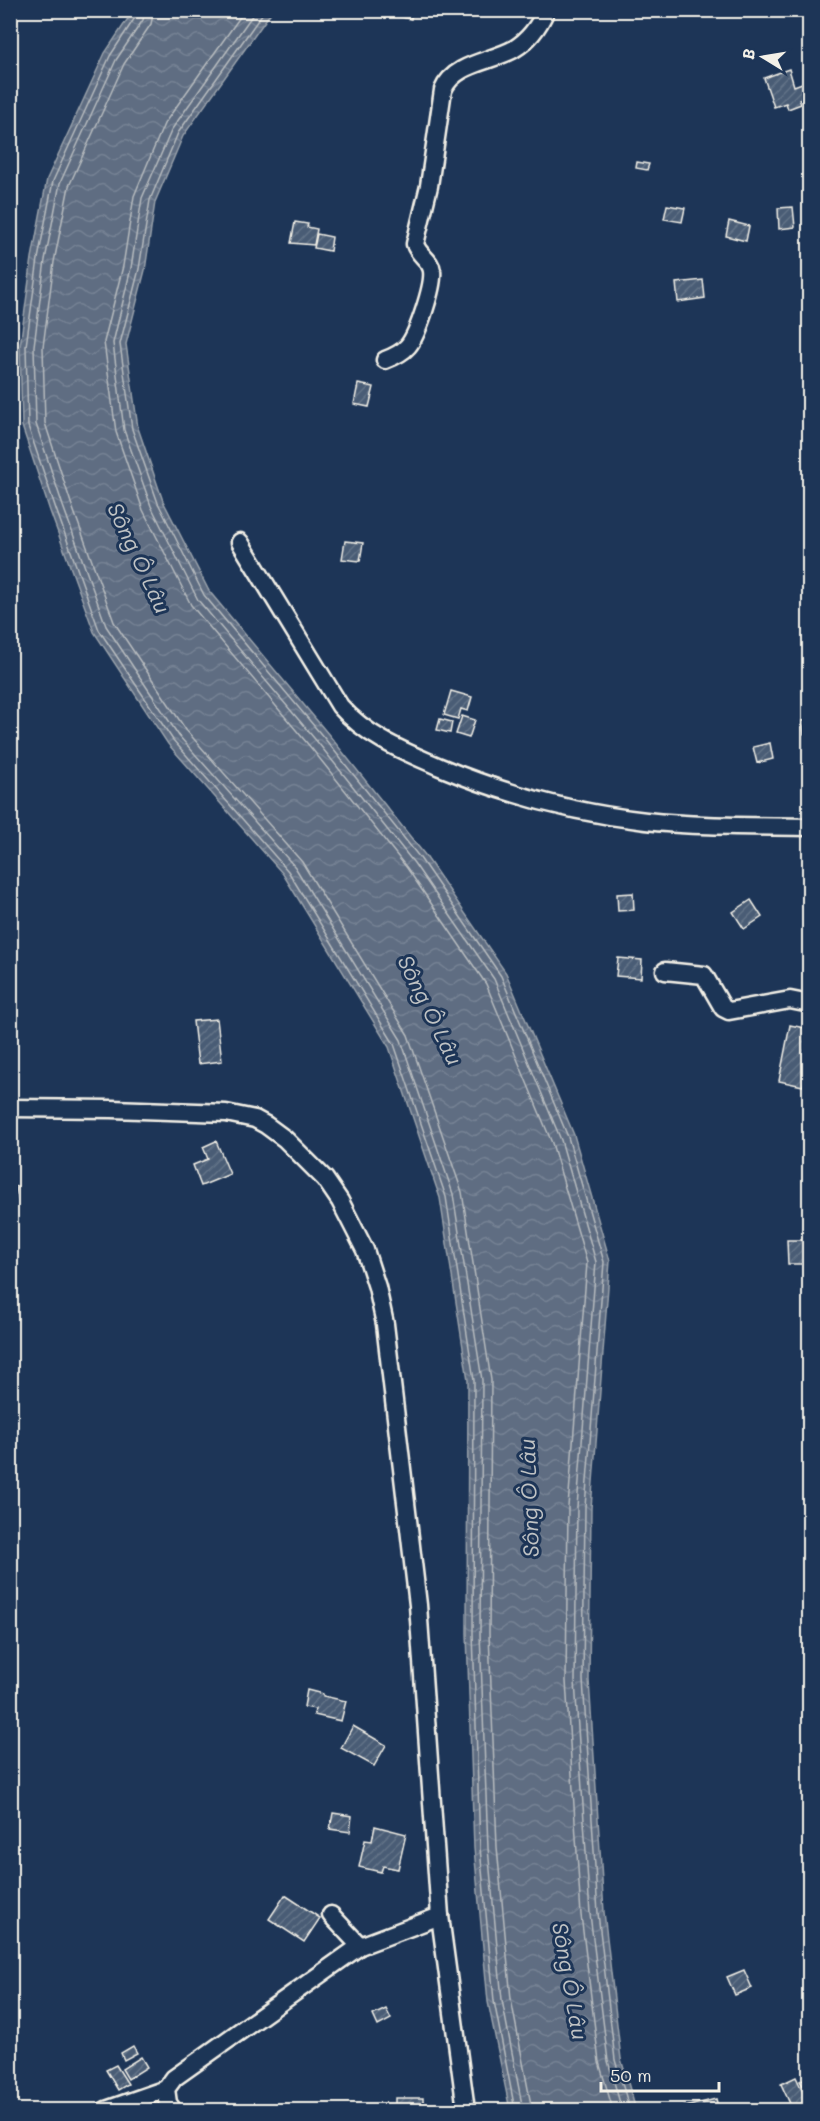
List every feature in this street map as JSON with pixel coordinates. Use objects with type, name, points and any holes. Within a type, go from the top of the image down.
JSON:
[{"type":"street","points":[[385,360],[399,354],[413,339],[419,328],[432,278],[431,267],[418,252],[415,244],[429,186],[443,90],[447,82],[458,72],[512,50],[522,43],[532,34],[546,10]]},
{"type":"street","points":[[240,542],[340,706],[353,720],[385,742],[486,784],[599,814],[700,825],[810,827]]},
{"type":"street","points":[[665,971],[704,975],[723,1008],[729,1011],[790,1000],[810,1004]]},
{"type":"street","points":[[10,1108],[226,1113],[255,1119],[285,1139],[325,1179],[353,1225],[365,1250],[377,1287],[385,1324],[418,1605],[441,1916],[466,2110]]},
{"type":"street","points":[[331,1915],[360,1946]]},
{"type":"street","points":[[106,2110],[166,2089],[174,2078],[360,1946],[441,1916]]},
{"type":"street","points":[[166,2089],[166,2096],[173,2110]]},
{"type":"water","name":"Sông Ô Lâu","points":[[133,11],[272,11],[183,136],[155,202],[145,270],[126,344],[138,428],[163,501],[209,591],[425,855],[506,973],[574,1135],[610,1261],[591,1508],[589,1680],[604,1912],[621,2059],[636,2110],[510,2110],[488,2002],[474,1848],[467,1633],[468,1380],[440,1198],[389,1047],[283,874],[168,744],[94,632],[22,426],[20,346],[32,258],[47,179],[105,53]]},
{"type":"building","points":[[393,10],[413,10],[411,19],[392,15]]},
{"type":"building","points":[[789,69],[794,86],[810,80],[810,95],[799,99],[801,104],[788,109],[786,103],[774,107],[764,78]]},
{"type":"building","points":[[637,162],[649,164],[647,170],[636,168]]},
{"type":"building","points":[[667,205],[685,208],[682,222],[664,219]]},
{"type":"building","points":[[793,207],[795,227],[779,229],[778,208]]},
{"type":"building","points":[[729,221],[749,226],[746,241],[726,236]]},
{"type":"building","points":[[295,222],[308,224],[307,227],[317,229],[314,245],[291,243]]},
{"type":"building","points":[[317,234],[332,237],[330,251],[314,248]]},
{"type":"building","points":[[703,280],[705,298],[678,302],[676,283]]},
{"type":"building","points":[[358,384],[374,387],[369,407],[354,404]]},
{"type":"building","points":[[805,525],[810,525],[810,541],[805,541]]},
{"type":"building","points":[[345,541],[363,543],[360,561],[342,559]]},
{"type":"building","points":[[451,691],[472,697],[468,711],[461,709],[458,719],[444,715]]},
{"type":"building","points":[[462,716],[475,720],[469,738],[456,734]]},
{"type":"building","points":[[440,719],[452,722],[450,733],[437,730]]},
{"type":"building","points":[[810,720],[810,733],[804,734],[802,721]]},
{"type":"building","points":[[805,735],[810,735],[810,754],[805,754]]},
{"type":"building","points":[[770,743],[773,759],[757,763],[753,747]]},
{"type":"building","points":[[633,893],[634,910],[618,911],[617,894]]},
{"type":"building","points":[[751,900],[762,917],[744,929],[733,912]]},
{"type":"building","points":[[618,958],[642,960],[641,978],[616,976]]},
{"type":"building","points":[[217,1019],[222,1061],[198,1064],[193,1021]]},
{"type":"building","points":[[790,1025],[810,1029],[810,1071],[806,1070],[803,1086],[779,1081]]},
{"type":"building","points":[[216,1141],[230,1174],[201,1186],[193,1165],[208,1159],[203,1147]]},
{"type":"building","points":[[10,1186],[17,1187],[14,1203],[10,1202]]},
{"type":"building","points":[[807,1191],[810,1191],[810,1214],[804,1212]]},
{"type":"building","points":[[787,1240],[810,1240],[810,1264],[788,1264]]},
{"type":"building","points":[[810,1575],[810,1597],[806,1576]]},
{"type":"building","points":[[307,1690],[346,1701],[341,1721],[314,1715],[315,1709],[304,1707]]},
{"type":"building","points":[[353,1726],[386,1745],[374,1766],[341,1748]]},
{"type":"building","points":[[333,1813],[352,1816],[350,1832],[330,1829]]},
{"type":"building","points":[[375,1826],[406,1834],[398,1869],[383,1866],[381,1872],[359,1867],[365,1840],[372,1841]]},
{"type":"building","points":[[285,1895],[320,1918],[304,1942],[269,1919]]},
{"type":"building","points":[[744,1970],[752,1988],[735,1995],[727,1977]]},
{"type":"building","points":[[386,2009],[391,2019],[378,2026],[373,2015]]},
{"type":"building","points":[[133,2046],[137,2053],[124,2060],[121,2053]]},
{"type":"building","points":[[141,2057],[147,2067],[128,2079],[122,2069]]},
{"type":"building","points":[[116,2065],[128,2084],[118,2090],[106,2070]]},
{"type":"building","points":[[810,2075],[810,2096],[800,2081]]},
{"type":"building","points":[[796,2077],[809,2105],[793,2110],[781,2084]]},
{"type":"building","points":[[395,2098],[423,2098],[423,2110],[395,2110]]},
{"type":"building","points":[[716,2099],[719,2110],[682,2110],[681,2108]]}]
